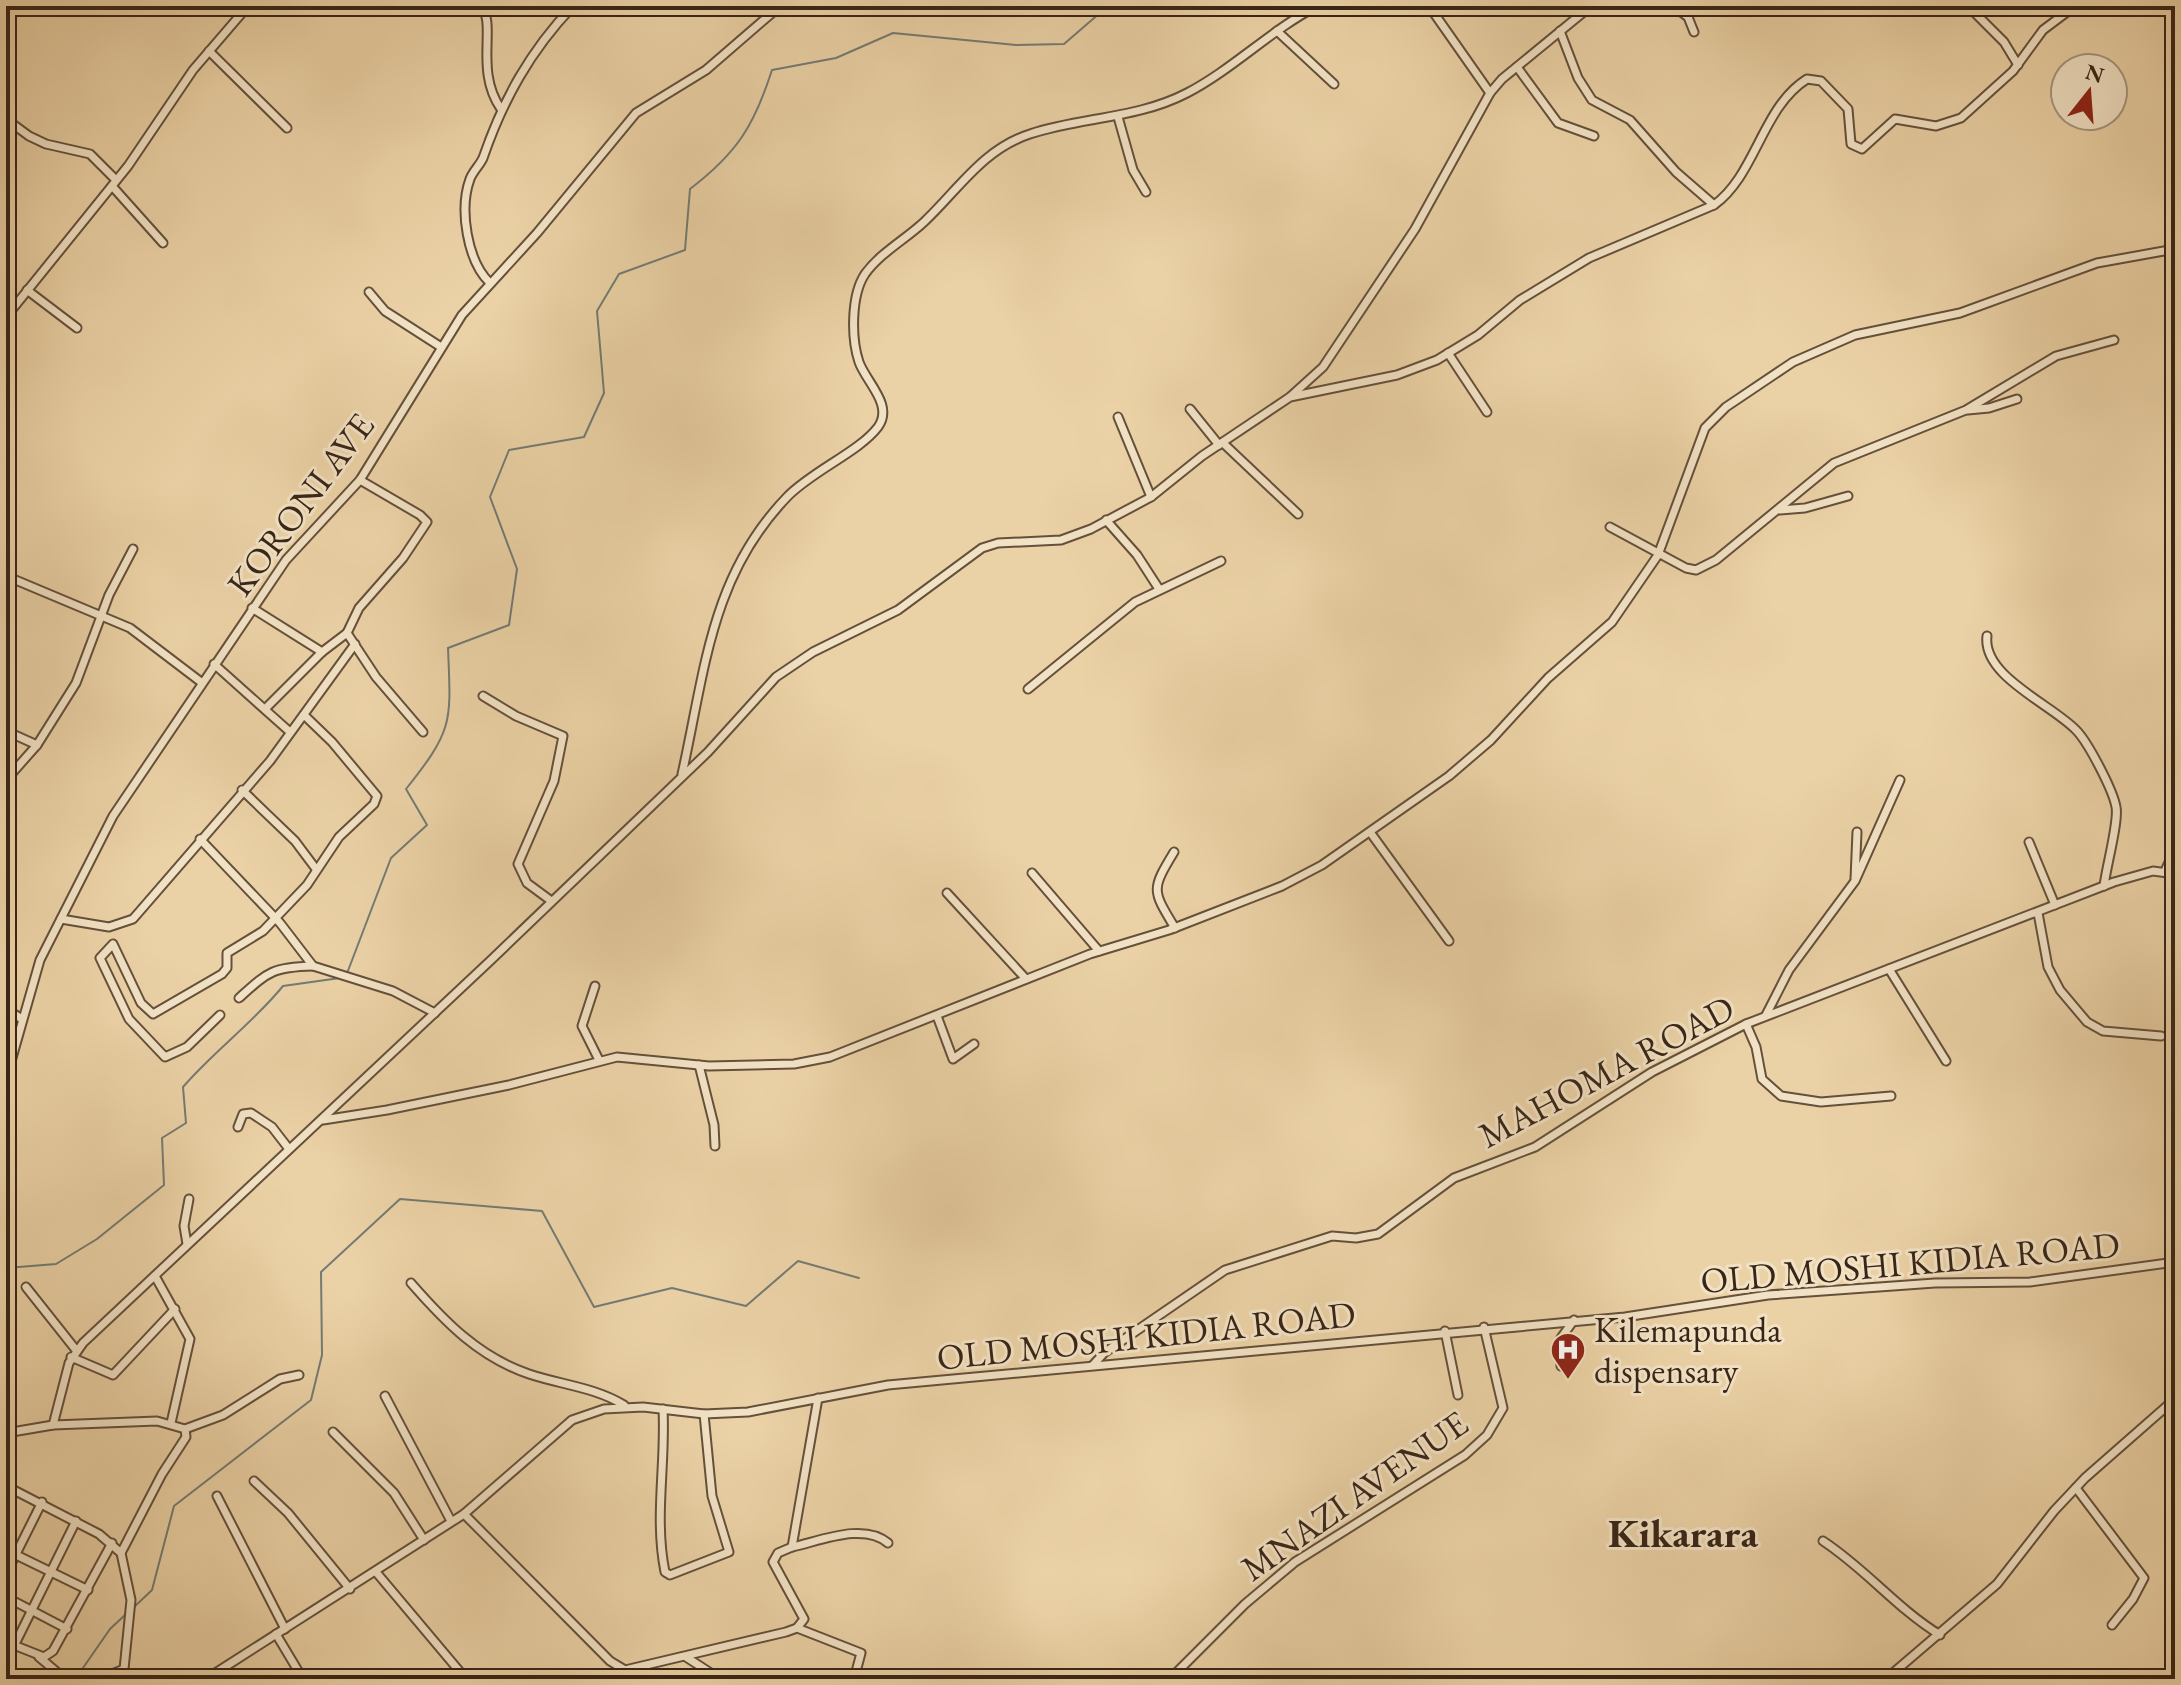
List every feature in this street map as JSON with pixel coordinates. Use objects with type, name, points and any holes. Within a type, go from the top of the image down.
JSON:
[{"type":"street","points":[[6,317],[114,183],[209,51],[248,6]]},
{"type":"street","points":[[481,6],[489,21],[485,74],[489,90],[501,109]]},
{"type":"street","points":[[490,283],[478,270],[473,256],[467,193],[501,109],[525,63],[573,6]]},
{"type":"street","name":"KORONI AVE","points":[[6,1079],[40,960],[113,816],[286,560],[360,480],[441,347],[490,283],[537,233],[636,113],[706,70],[780,6]]},
{"type":"street","points":[[682,774],[708,639],[740,562],[788,496],[806,478],[872,434],[882,419],[882,405],[859,363],[854,337],[857,301],[866,273],[924,222],[987,158],[1026,135],[1118,117],[1186,93],[1317,6]]},
{"type":"street","points":[[1429,6],[1490,93]]},
{"type":"street","points":[[53,1425],[74,1354],[129,1297],[323,1120],[716,744],[776,677],[813,652],[898,610],[982,548],[998,543],[1061,540],[1151,497],[1290,397],[1323,367],[1415,229],[1490,93],[1591,6]]},
{"type":"street","points":[[1673,6],[1688,17],[1694,32]]},
{"type":"street","points":[[1968,6],[1991,27],[2018,65]]},
{"type":"street","points":[[1290,397],[1397,375],[1448,353],[1478,335],[1520,300],[1589,258],[1714,205],[1730,191],[1771,120],[1807,79],[1821,81],[1848,109],[1851,144],[1858,150],[1895,119],[1910,118],[1928,125],[1954,122],[2018,65],[2043,30],[2075,6]]},
{"type":"street","points":[[1277,31],[1334,84]]},
{"type":"street","points":[[1560,31],[1578,78],[1592,100],[1630,120],[1676,172],[1714,205]]},
{"type":"street","points":[[209,51],[287,128]]},
{"type":"street","points":[[1517,67],[1558,123],[1594,136]]},
{"type":"street","points":[[1118,117],[1133,170],[1146,192]]},
{"type":"street","points":[[6,119],[46,144],[90,154],[163,243]]},
{"type":"street","points":[[323,1120],[509,1085],[599,1060],[627,1057],[699,1065],[770,1065],[820,1059],[1099,951],[1175,928],[1304,875],[1449,776],[1491,740],[1548,678],[1612,622],[1658,555],[1705,428],[1726,407],[1793,362],[1836,341],[1939,320],[2097,263],[2175,249]]},
{"type":"street","points":[[27,290],[77,328]]},
{"type":"street","points":[[369,292],[385,311],[441,347]]},
{"type":"street","points":[[1610,527],[1691,570],[1701,568],[1779,510],[1834,463],[1966,410],[2056,356],[2114,340]]},
{"type":"street","points":[[1448,353],[1487,412]]},
{"type":"street","points":[[1966,410],[1989,408],[2017,399]]},
{"type":"street","points":[[1190,409],[1221,444],[1298,514]]},
{"type":"street","points":[[1118,417],[1151,497]]},
{"type":"street","points":[[265,709],[322,652],[347,633],[359,608],[403,558],[427,522],[360,480]]},
{"type":"street","points":[[1779,510],[1805,508],[1848,496]]},
{"type":"street","points":[[1106,520],[1137,555],[1159,589]]},
{"type":"street","points":[[6,780],[37,745],[81,674],[101,615],[133,549]]},
{"type":"street","points":[[1028,689],[1135,602],[1221,561]]},
{"type":"street","points":[[6,576],[142,635],[201,682]]},
{"type":"street","points":[[252,608],[322,652]]},
{"type":"street","points":[[347,633],[376,677],[423,732]]},
{"type":"street","points":[[1987,636],[1988,655],[1999,670],[2079,732],[2114,800],[2116,814],[2104,886]]},
{"type":"street","points":[[61,919],[109,927],[133,919],[304,715],[355,644]]},
{"type":"street","points":[[214,664],[290,732]]},
{"type":"street","points":[[483,696],[516,716],[563,736],[554,781],[518,864],[527,883],[550,900]]},
{"type":"street","points":[[220,1015],[210,1021],[187,1047],[165,1057],[129,1019],[100,962],[100,956],[113,944],[134,990],[152,1014],[222,974],[227,968],[227,953],[252,940],[310,882],[339,837],[374,804],[377,796],[332,742],[304,715]]},
{"type":"street","points":[[6,731],[37,745]]},
{"type":"street","points":[[1766,1015],[1789,970],[1855,881],[1900,780]]},
{"type":"street","points":[[242,790],[295,841],[316,869]]},
{"type":"street","points":[[1370,832],[1449,941]]},
{"type":"street","points":[[1855,881],[1857,832]]},
{"type":"street","points":[[200,839],[275,917],[313,966]]},
{"type":"street","points":[[2029,842],[2055,905]]},
{"type":"street","points":[[2175,849],[2165,871],[2175,874]]},
{"type":"street","points":[[1174,852],[1155,883],[1155,891],[1175,928]]},
{"type":"street","name":"MAHOMA ROAD","points":[[1093,1365],[1104,1353],[1225,1270],[1332,1236],[1356,1238],[1378,1234],[1454,1178],[1535,1147],[1652,1072],[1746,1024],[2104,886],[2165,871]]},
{"type":"street","points":[[1032,873],[1099,951]]},
{"type":"street","points":[[947,893],[1026,979]]},
{"type":"street","points":[[2038,913],[2048,967],[2060,990],[2087,1022],[2103,1031],[2161,1036]]},
{"type":"street","points":[[239,998],[270,971],[281,967],[313,966],[393,991],[435,1013]]},
{"type":"street","points":[[1889,969],[1946,1061]]},
{"type":"street","points":[[595,986],[582,1026],[599,1060]]},
{"type":"street","points":[[6,1009],[22,1019]]},
{"type":"street","points":[[937,1016],[951,1058],[974,1044]]},
{"type":"street","points":[[1746,1024],[1755,1043],[1762,1079],[1781,1096],[1821,1102],[1891,1096]]},
{"type":"street","points":[[699,1065],[712,1114],[715,1146]]},
{"type":"street","points":[[238,1127],[243,1114],[255,1114],[272,1127],[289,1149]]},
{"type":"street","points":[[187,1244],[184,1226],[189,1199]]},
{"type":"street","name":"OLD MOSHI KIDIA ROAD","points":[[206,1679],[464,1514],[572,1420],[604,1409],[626,1406],[704,1414],[748,1412],[888,1385],[1484,1327],[1625,1317],[1768,1295],[1935,1283],[2010,1284],[2175,1262]]},
{"type":"street","points":[[155,1276],[190,1339],[171,1423]]},
{"type":"street","points":[[411,1283],[449,1326],[472,1344],[517,1369],[595,1390],[626,1406]]},
{"type":"street","points":[[26,1287],[74,1354],[95,1370],[113,1375],[175,1309]]},
{"type":"street","points":[[1561,1366],[1561,1338],[1574,1320]]},
{"type":"street","name":"MNAZI AVENUE","points":[[1170,1679],[1256,1594],[1295,1562],[1465,1455],[1487,1435],[1503,1408],[1484,1327]]},
{"type":"street","points":[[1445,1331],[1458,1395]]},
{"type":"street","points":[[6,1433],[53,1425],[171,1423],[185,1429],[223,1415],[280,1379],[299,1375]]},
{"type":"street","points":[[385,1396],[451,1521]]},
{"type":"street","points":[[792,1547],[818,1398]]},
{"type":"street","points":[[1886,1679],[1997,1584],[2076,1488],[2116,1448],[2175,1399]]},
{"type":"street","points":[[663,1409],[666,1454],[658,1506],[659,1540],[665,1572],[670,1575],[729,1552],[712,1496],[704,1414]]},
{"type":"street","points":[[121,1553],[162,1474],[186,1437],[185,1429]]},
{"type":"street","points":[[333,1432],[394,1493],[424,1540]]},
{"type":"street","points":[[254,1481],[288,1513],[350,1589]]},
{"type":"street","points":[[6,1486],[76,1521],[112,1543],[121,1553],[131,1612],[123,1679]]},
{"type":"street","points":[[2076,1488],[2144,1578],[2133,1599],[2112,1625]]},
{"type":"street","points":[[217,1496],[285,1629]]},
{"type":"street","points":[[6,1574],[42,1502]]},
{"type":"street","points":[[464,1514],[610,1661],[625,1670],[797,1628],[861,1653],[854,1679]]},
{"type":"street","points":[[65,1679],[39,1657],[10,1644],[32,1610],[76,1521]]},
{"type":"street","points":[[797,1628],[804,1619],[773,1562],[778,1553],[860,1532],[878,1534],[888,1543]]},
{"type":"street","points":[[1823,1541],[1869,1574],[1901,1609],[1940,1635]]},
{"type":"street","points":[[39,1657],[53,1651],[112,1543]]},
{"type":"street","points":[[6,1550],[88,1590]]},
{"type":"street","points":[[376,1572],[466,1679]]},
{"type":"street","points":[[6,1597],[67,1629]]},
{"type":"street","points":[[276,1634],[303,1679]]},
{"type":"street","points":[[686,1657],[720,1679]]},
{"type":"street","points":[[643,1667],[659,1679]]},
{"type":"street","points":[[99,1679],[124,1669]]},
{"type":"waterway","points":[[346,976],[391,858],[427,825],[406,789],[433,752],[446,724],[449,709],[448,648],[509,625],[517,569],[490,497],[509,450],[584,437],[604,393],[597,311],[619,274],[685,250],[690,189],[720,163],[742,137],[751,123],[772,70],[836,58],[893,33],[1016,45],[1064,44],[1108,6]]},
{"type":"waterway","points":[[6,1268],[56,1264],[97,1239],[164,1185],[162,1138],[186,1123],[183,1087],[283,986],[340,978]]},
{"type":"waterway","points":[[133,1608],[152,1590],[174,1506],[311,1400],[322,1355],[321,1272],[400,1199],[542,1211],[594,1307],[672,1288],[746,1306],[798,1261],[859,1278]]},
{"type":"waterway","points":[[76,1678],[110,1629],[125,1615]]},
{"type":"place","name":"Kilemapunda dispensary","points":[[1568,1381]]},
{"type":"district","name":"Kikarara","points":[[1683,1533]]}]
